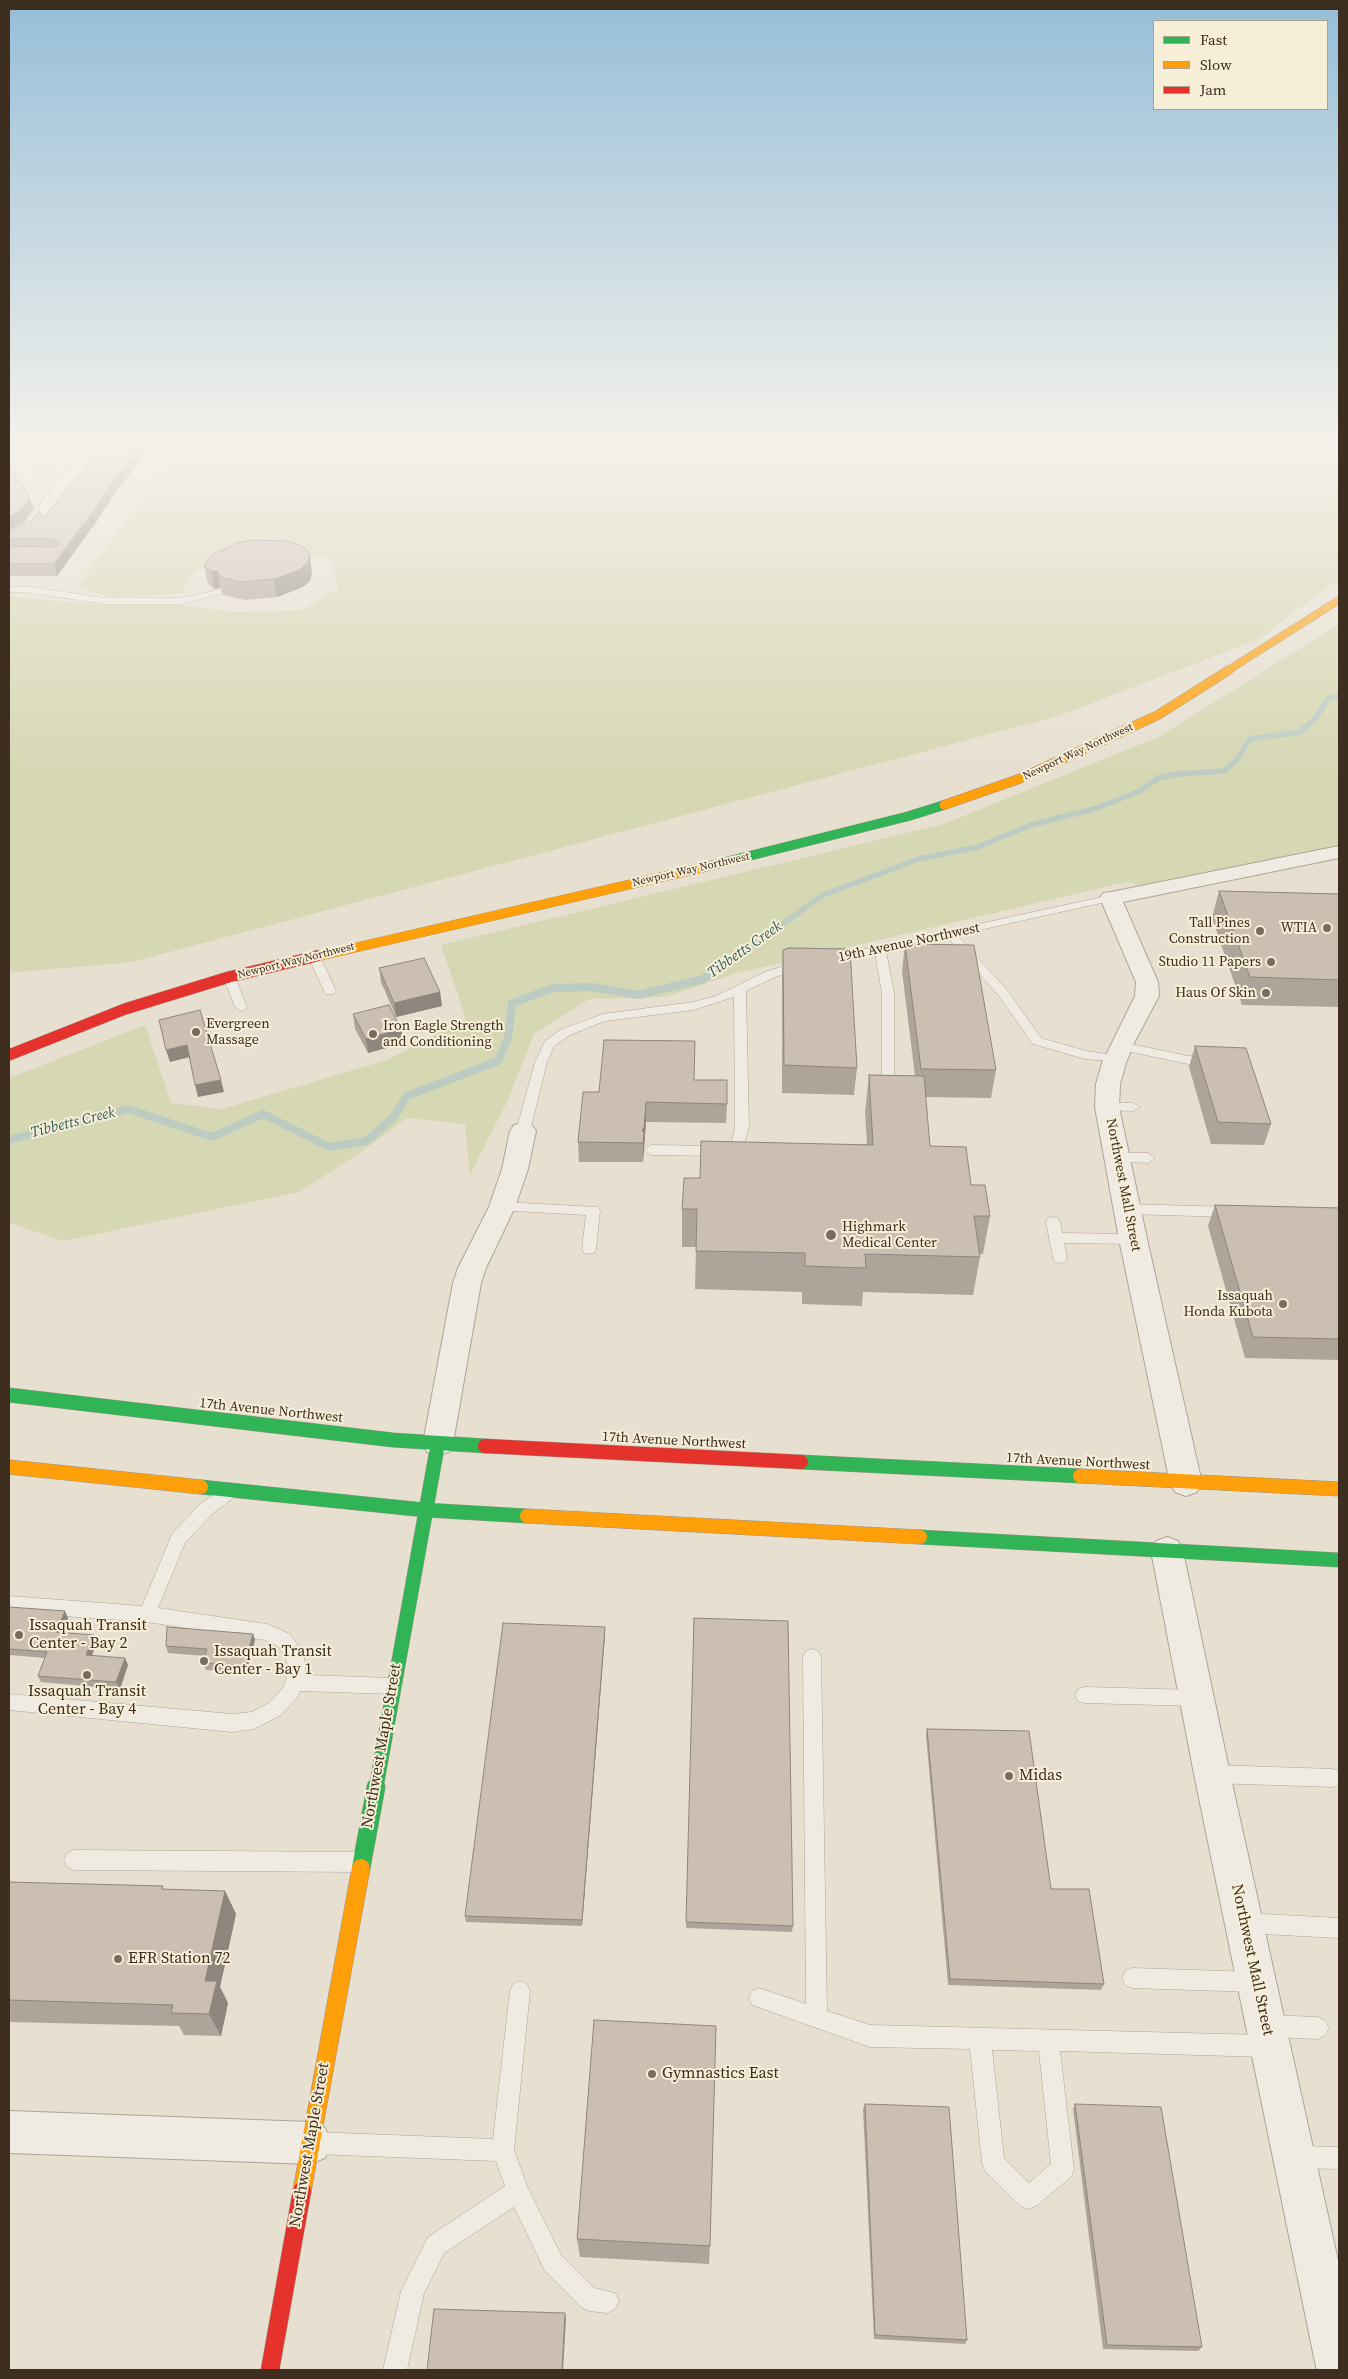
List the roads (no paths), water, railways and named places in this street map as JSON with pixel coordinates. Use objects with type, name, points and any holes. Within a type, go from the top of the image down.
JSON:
[{"type":"street","name":"Newport Way Northwest","points":[[9,1055],[125,1009],[229,977],[750,857],[909,816],[994,788],[1020,779],[1158,715],[1339,600]]},
{"type":"street","name":"19th Avenue Northwest","points":[[1111,898],[1339,852]]},
{"type":"street","name":"Northwest Mall Street","points":[[1111,898],[1147,982],[1147,996],[1118,1052],[1108,1084],[1107,1107],[1133,1239],[1186,1483]]},
{"type":"street","name":"Northwest Maple Street","points":[[270,2370],[467,1284],[472,1268],[502,1207],[515,1169],[522,1131]]},
{"type":"street","name":"17th Avenue Northwest","points":[[9,1395],[217,1421],[438,1443],[1186,1483],[1339,1489]]},
{"type":"street","points":[[9,1467],[425,1510],[1339,1560]]},
{"type":"street","name":"Northwest Mall Street","points":[[1167,1551],[1196,1698],[1294,2157],[1332,2301],[1339,2368]]},
{"type":"street","points":[[9,2132],[310,2143]]},
{"type":"lane","points":[[9,590],[25,589],[105,601],[181,601],[219,593]]},
{"type":"lane","name":"19th Avenue Northwest","points":[[522,1131],[549,1044],[566,1032],[603,1018],[693,1006],[720,998],[772,974],[812,963],[880,950],[1111,898]]},
{"type":"lane","points":[[950,934],[1003,992],[1037,1041],[1085,1055],[1118,1052],[1217,1062]]},
{"type":"lane","points":[[880,950],[888,993],[888,1077]]},
{"type":"lane","points":[[314,956],[330,991]]},
{"type":"lane","points":[[229,977],[241,1007]]},
{"type":"lane","points":[[651,1150],[720,1150],[738,1144],[741,1135],[742,1119],[740,988]]},
{"type":"lane","points":[[1107,1107],[1133,1107]]},
{"type":"lane","points":[[1117,1158],[1148,1158]]},
{"type":"lane","points":[[502,1207],[593,1210],[589,1249]]},
{"type":"lane","points":[[1127,1209],[1243,1213]]},
{"type":"lane","points":[[1053,1222],[1060,1258]]},
{"type":"lane","points":[[1056,1238],[1133,1239]]},
{"type":"lane","points":[[146,1614],[178,1539],[187,1527],[206,1509],[230,1491]]},
{"type":"lane","points":[[9,1604],[146,1614],[267,1632],[284,1640],[295,1655],[297,1674],[290,1693],[275,1709],[254,1720],[232,1723],[9,1702]]},
{"type":"lane","points":[[812,1657],[817,2018]]},
{"type":"lane","points":[[294,1683],[394,1686]]},
{"type":"lane","points":[[1084,1695],[1196,1698]]},
{"type":"lane","points":[[1212,1774],[1333,1778]]},
{"type":"lane","points":[[74,1860],[361,1862]]},
{"type":"lane","points":[[1244,1923],[1339,1928]]},
{"type":"lane","points":[[1132,1978],[1257,1982]]},
{"type":"lane","points":[[520,1991],[504,2150],[518,2191],[553,2263],[589,2299],[607,2302]]},
{"type":"lane","points":[[759,1998],[870,2036],[1048,2040],[1268,2036],[1318,2028]]},
{"type":"lane","points":[[980,2039],[993,2163],[1028,2198],[1063,2169],[1048,2040]]},
{"type":"lane","points":[[310,2143],[504,2150]]},
{"type":"lane","points":[[1294,2157],[1339,2158]]},
{"type":"lane","points":[[395,2370],[413,2291],[436,2245],[518,2191]]},
{"type":"waterway","name":"Tibbetts Creek","points":[[735,958],[823,895],[919,859],[978,847],[1031,825],[1094,809],[1140,791],[1158,778],[1179,774],[1224,771],[1236,761],[1250,739],[1300,732],[1315,719],[1328,699],[1339,696]]},
{"type":"waterway","name":"Tibbetts Creek","points":[[9,1140],[128,1109],[212,1137],[263,1114],[329,1147],[366,1141],[392,1119],[407,1096],[498,1061],[508,1038],[512,1003],[554,988],[593,987],[638,995],[703,979],[737,956]]},
{"type":"place","name":"WTIA","points":[[1327,928]]},
{"type":"place","name":"Tall Pines Construction","points":[[1260,931]]},
{"type":"place","name":"Studio 11 Papers","points":[[1271,962]]},
{"type":"place","name":"Haus Of Skin","points":[[1266,993]]},
{"type":"place","name":"Evergreen Massage","points":[[196,1032]]},
{"type":"place","name":"Iron Eagle Strength and Conditioning","points":[[373,1034]]},
{"type":"place","name":"Highmark Medical Center","points":[[831,1235]]},
{"type":"place","name":"Issaquah Honda Kubota","points":[[1283,1304]]},
{"type":"place","name":"Issaquah Transit Center - Bay 2","points":[[19,1635]]},
{"type":"place","name":"Issaquah Transit Center - Bay 1","points":[[204,1661]]},
{"type":"place","name":"Issaquah Transit Center - Bay 4","points":[[87,1675]]},
{"type":"place","name":"Midas","points":[[1009,1776]]},
{"type":"place","name":"EFR Station 72","points":[[118,1959]]},
{"type":"place","name":"Gymnastics East","points":[[652,2074]]}]
